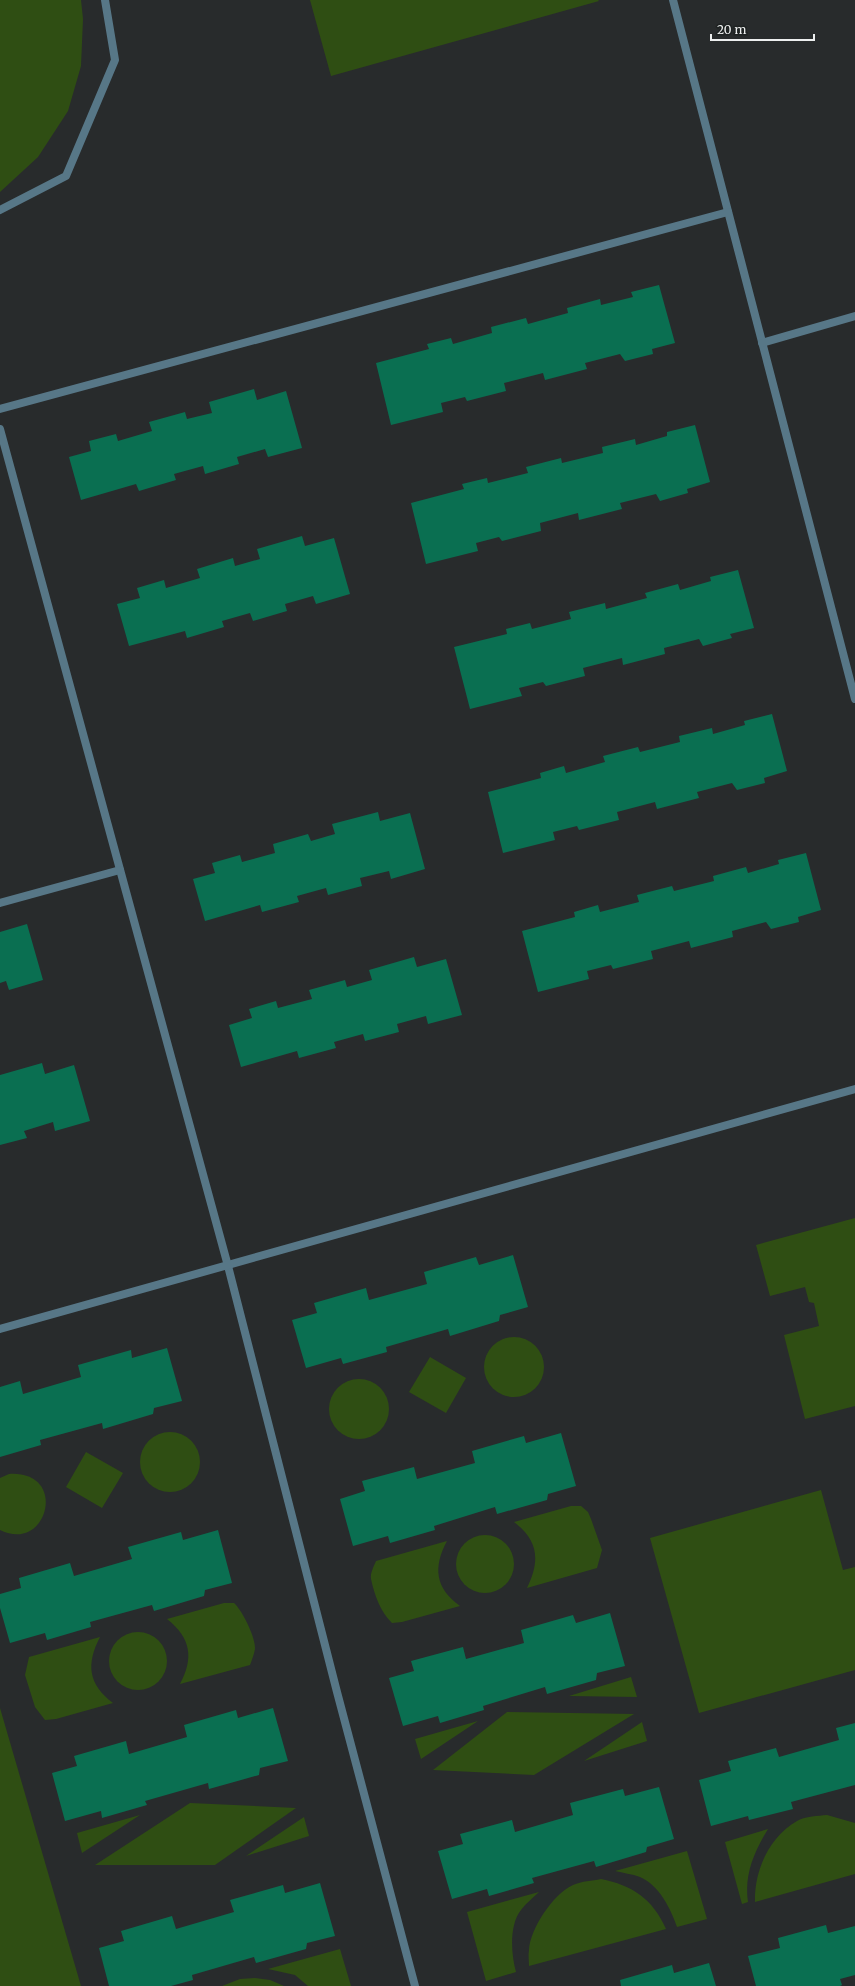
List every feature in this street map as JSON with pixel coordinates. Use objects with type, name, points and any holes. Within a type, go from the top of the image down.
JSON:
[{"type":"lane","points":[[0,210],[66,176],[115,60],[105,0]]},
{"type":"lane","points":[[672,0],[855,699]]},
{"type":"lane","points":[[0,409],[728,212]]},
{"type":"lane","points":[[762,343],[855,316]]},
{"type":"lane","points":[[0,429],[228,1266],[337,1692],[415,1986]]},
{"type":"lane","points":[[0,903],[120,870]]},
{"type":"lane","points":[[0,1329],[855,1089]]},
{"type":"green space","points":[[0,0],[81,0],[83,19],[81,66],[68,111],[38,157],[0,192]]},
{"type":"green space","points":[[310,0],[598,0],[599,1],[331,76]]},
{"type":"green space","points":[[855,1218],[855,1406],[805,1419],[784,1335],[819,1326],[814,1303],[809,1302],[805,1287],[770,1296],[756,1245]]},
{"type":"green space","points":[[508,1337],[520,1337],[531,1342],[539,1350],[544,1361],[542,1379],[531,1392],[520,1397],[508,1397],[497,1392],[489,1384],[484,1373],[484,1361],[489,1350],[497,1342]]},
{"type":"green space","points":[[430,1357],[466,1378],[446,1413],[409,1392]]},
{"type":"green space","points":[[353,1379],[365,1379],[376,1384],[384,1392],[389,1403],[387,1421],[376,1434],[365,1439],[353,1439],[342,1434],[334,1426],[329,1415],[329,1403],[334,1392],[342,1384]]},
{"type":"green space","points":[[164,1432],[176,1432],[187,1437],[195,1445],[200,1456],[198,1474],[187,1487],[176,1492],[164,1492],[153,1487],[145,1479],[140,1468],[140,1456],[145,1445],[153,1437]]},
{"type":"green space","points":[[86,1452],[123,1473],[102,1508],[66,1487]]},
{"type":"green space","points":[[9,1474],[28,1476],[40,1484],[45,1496],[45,1510],[40,1522],[30,1531],[17,1534],[0,1530],[0,1478]]},
{"type":"green space","points":[[821,1490],[843,1570],[855,1567],[855,1670],[699,1713],[650,1538]]},
{"type":"green space","points":[[571,1506],[581,1506],[588,1512],[591,1519],[602,1550],[597,1568],[527,1588],[534,1569],[535,1552],[533,1544],[522,1529],[514,1522]]},
{"type":"green space","points":[[479,1535],[491,1535],[506,1543],[514,1558],[514,1570],[506,1585],[491,1593],[479,1593],[464,1585],[456,1570],[456,1558],[464,1543]]},
{"type":"green space","points":[[447,1541],[438,1568],[439,1576],[445,1592],[460,1606],[402,1622],[392,1623],[381,1609],[372,1585],[371,1574],[376,1561]]},
{"type":"green space","points":[[224,1603],[234,1603],[241,1612],[251,1631],[255,1649],[250,1665],[180,1684],[187,1666],[188,1649],[181,1634],[167,1619]]},
{"type":"green space","points":[[132,1632],[144,1632],[159,1640],[167,1655],[167,1667],[159,1682],[144,1690],[132,1690],[117,1682],[109,1667],[109,1655],[117,1640]]},
{"type":"green space","points":[[100,1637],[91,1665],[92,1673],[98,1688],[113,1703],[56,1719],[45,1720],[35,1707],[25,1675],[29,1657]]},
{"type":"green space","points":[[631,1677],[637,1697],[569,1696]]},
{"type":"green space","points":[[0,1708],[81,1986],[0,1986]]},
{"type":"green space","points":[[507,1712],[634,1714],[534,1775],[433,1770]]},
{"type":"green space","points":[[478,1721],[421,1759],[415,1739]]},
{"type":"green space","points":[[642,1722],[647,1741],[584,1761]]},
{"type":"green space","points":[[190,1803],[296,1808],[215,1865],[95,1865]]},
{"type":"green space","points":[[140,1815],[82,1853],[77,1833]]},
{"type":"green space","points":[[827,1815],[855,1823],[855,1874],[755,1902],[755,1890],[760,1867],[771,1845],[778,1836],[801,1819],[812,1816]]},
{"type":"green space","points":[[304,1817],[309,1836],[246,1856]]},
{"type":"green space","points":[[768,1829],[758,1846],[751,1864],[747,1882],[748,1902],[742,1904],[725,1842]]},
{"type":"green space","points":[[687,1851],[707,1919],[677,1927],[668,1905],[653,1886],[640,1877],[615,1871]]},
{"type":"green space","points":[[601,1879],[622,1885],[640,1895],[655,1909],[666,1929],[529,1966],[530,1942],[533,1932],[551,1904],[558,1896],[573,1885]]},
{"type":"green space","points":[[539,1892],[523,1907],[514,1923],[512,1948],[516,1972],[486,1981],[467,1912]]},
{"type":"green space","points":[[340,1949],[351,1986],[308,1986],[295,1975],[268,1969]]},
{"type":"green space","points":[[255,1978],[270,1980],[284,1986],[222,1986],[240,1979]]},
{"type":"building","points":[[659,285],[675,343],[652,349],[653,354],[625,361],[620,354],[585,363],[587,369],[545,380],[543,373],[504,383],[506,391],[467,401],[465,397],[441,403],[443,412],[391,425],[376,363],[429,349],[427,344],[451,338],[453,344],[492,333],[491,327],[526,318],[528,324],[568,313],[567,308],[600,299],[601,305],[633,297],[631,292]]},
{"type":"building","points":[[254,389],[257,400],[286,391],[302,448],[268,457],[265,449],[237,457],[239,464],[205,474],[203,466],[174,474],[176,480],[139,491],[136,484],[81,500],[69,457],[91,451],[89,441],[116,434],[118,441],[152,431],[149,422],[185,412],[187,419],[212,413],[209,402]]},
{"type":"building","points":[[695,425],[710,482],[687,489],[688,493],[660,501],[656,494],[620,503],[622,509],[579,520],[578,513],[540,523],[541,531],[502,541],[499,537],[476,543],[478,551],[426,564],[411,503],[464,489],[462,484],[487,478],[488,483],[528,473],[526,467],[561,458],[562,463],[603,453],[602,447],[635,439],[636,445],[667,436],[667,432]]},
{"type":"building","points":[[302,536],[305,546],[334,538],[350,594],[316,604],[313,596],[285,604],[287,611],[253,621],[250,613],[222,621],[224,627],[187,638],[185,631],[129,646],[117,604],[140,598],[137,588],[164,580],[166,588],[200,578],[197,569],[233,558],[235,566],[260,559],[257,549]]},
{"type":"building","points":[[738,570],[754,628],[730,634],[732,638],[703,646],[699,639],[664,648],[665,654],[623,665],[622,658],[583,668],[585,676],[546,686],[543,682],[519,688],[522,696],[470,709],[454,647],[507,634],[506,629],[530,623],[532,629],[571,619],[569,612],[605,603],[606,609],[647,598],[645,593],[678,584],[680,590],[711,581],[710,577]]},
{"type":"building","points":[[772,714],[787,771],[764,778],[765,783],[737,790],[732,783],[697,792],[699,798],[657,809],[655,802],[617,812],[619,820],[579,830],[577,826],[553,832],[555,840],[503,853],[488,792],[541,778],[540,773],[564,766],[566,773],[605,762],[603,756],[638,747],[640,752],[680,742],[679,736],[712,728],[713,734],[745,725],[744,721]]},
{"type":"building","points":[[378,812],[380,821],[410,813],[425,869],[391,879],[389,871],[360,878],[362,886],[328,895],[326,888],[297,896],[299,902],[262,912],[260,905],[205,921],[193,879],[215,873],[212,863],[240,855],[242,862],[275,853],[273,844],[308,834],[311,841],[335,834],[332,824]]},
{"type":"building","points":[[806,853],[821,910],[798,917],[799,922],[771,929],[766,922],[732,931],[733,937],[691,948],[689,941],[651,951],[653,959],[613,969],[611,965],[587,971],[589,979],[538,992],[522,931],[575,917],[574,912],[598,905],[600,912],[639,902],[637,895],[672,886],[674,891],[714,881],[713,876],[746,867],[748,873],[779,864],[778,860]]},
{"type":"building","points":[[27,924],[43,980],[9,990],[6,981],[0,983],[0,932]]},
{"type":"building","points":[[414,957],[417,967],[446,959],[462,1015],[428,1024],[426,1016],[397,1024],[399,1032],[365,1041],[363,1034],[334,1042],[336,1048],[299,1058],[297,1051],[241,1067],[229,1025],[252,1018],[249,1009],[276,1001],[278,1008],[312,999],[309,990],[345,980],[347,987],[372,980],[369,970]]},
{"type":"building","points":[[42,1063],[45,1074],[74,1065],[90,1121],[55,1131],[53,1122],[24,1131],[27,1138],[0,1145],[0,1075]]},
{"type":"building","points":[[513,1255],[528,1307],[500,1315],[499,1321],[450,1336],[448,1329],[386,1347],[387,1352],[343,1364],[341,1358],[306,1368],[292,1320],[317,1313],[314,1303],[366,1288],[369,1300],[427,1284],[424,1272],[476,1257],[479,1265]]},
{"type":"building","points":[[167,1348],[182,1401],[154,1408],[153,1414],[103,1429],[102,1423],[40,1440],[41,1445],[0,1457],[0,1387],[20,1381],[23,1394],[81,1377],[78,1365],[131,1350],[132,1358]]},
{"type":"building","points":[[561,1433],[576,1486],[548,1494],[547,1500],[497,1514],[495,1507],[434,1526],[435,1530],[390,1543],[388,1536],[353,1546],[340,1499],[365,1491],[362,1481],[414,1467],[417,1479],[475,1463],[472,1451],[524,1436],[526,1443]]},
{"type":"building","points":[[218,1530],[232,1583],[205,1590],[204,1596],[154,1611],[152,1605],[90,1622],[91,1627],[47,1640],[45,1633],[10,1643],[0,1608],[0,1594],[21,1588],[19,1578],[70,1563],[74,1576],[132,1559],[128,1547],[181,1532],[183,1540]]},
{"type":"building","points":[[610,1613],[625,1666],[597,1673],[596,1680],[547,1694],[545,1687],[483,1706],[484,1710],[440,1723],[438,1716],[403,1726],[389,1678],[414,1671],[411,1661],[463,1647],[466,1659],[524,1643],[521,1630],[573,1615],[576,1623]]},
{"type":"building","points":[[273,1708],[288,1761],[260,1768],[259,1775],[209,1789],[208,1783],[145,1801],[147,1805],[102,1818],[101,1811],[65,1821],[52,1773],[77,1766],[74,1756],[126,1741],[129,1754],[187,1737],[184,1725],[236,1710],[238,1718]]},
{"type":"building","points":[[855,1723],[855,1785],[791,1802],[793,1809],[749,1820],[748,1816],[711,1826],[699,1780],[731,1771],[728,1761],[776,1748],[779,1757],[839,1740],[836,1728]]},
{"type":"building","points":[[659,1787],[674,1839],[647,1847],[646,1852],[596,1867],[594,1861],[532,1878],[534,1883],[489,1896],[487,1889],[452,1899],[438,1851],[463,1844],[460,1834],[512,1820],[515,1832],[573,1815],[570,1803],[623,1789],[625,1796]]},
{"type":"building","points":[[320,1883],[335,1936],[307,1943],[306,1949],[256,1963],[254,1957],[192,1975],[193,1980],[171,1986],[109,1986],[99,1948],[124,1941],[121,1931],[172,1916],[176,1929],[234,1912],[230,1900],[283,1885],[285,1893]]},
{"type":"building","points":[[826,1925],[828,1933],[855,1926],[855,1975],[840,1979],[842,1985],[840,1986],[756,1986],[748,1956],[780,1948],[778,1938]]},
{"type":"building","points":[[709,1963],[716,1986],[621,1986],[620,1980],[672,1965],[674,1973]]}]
